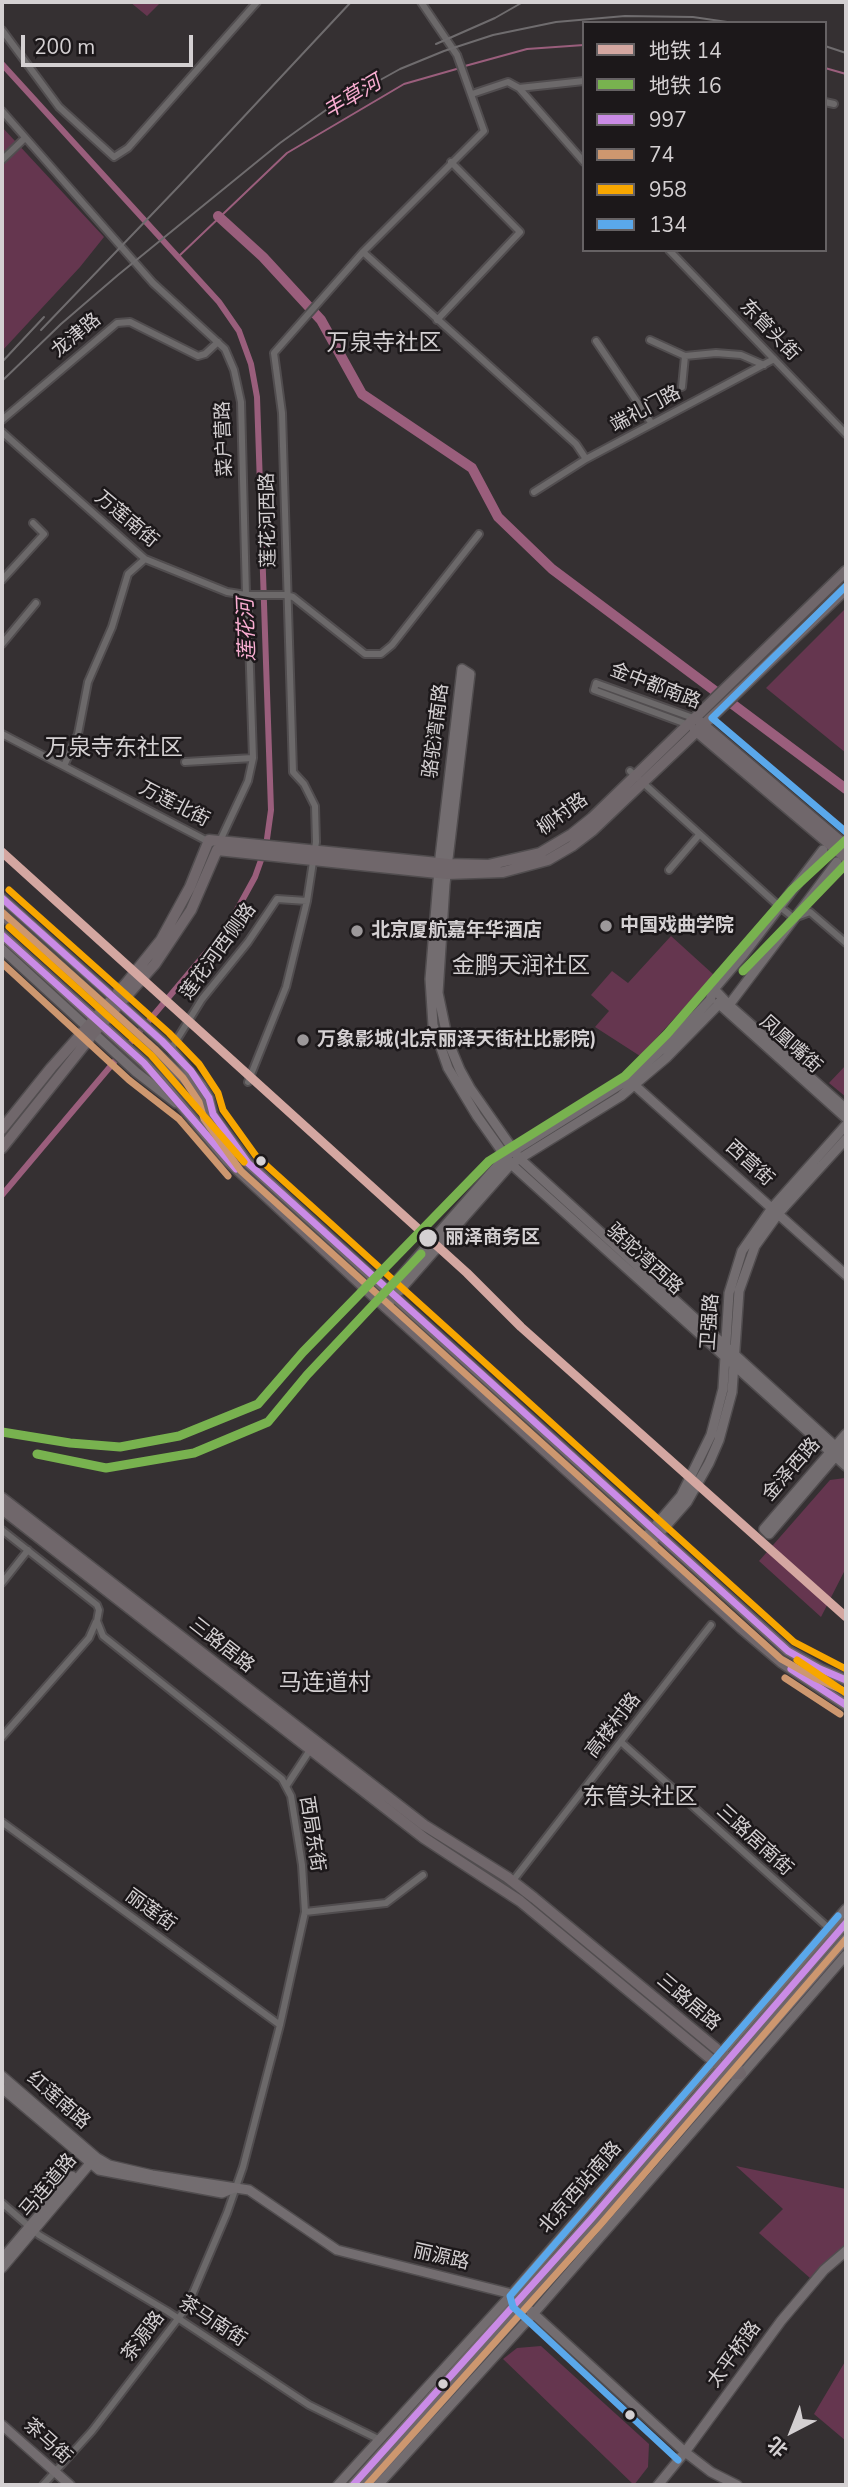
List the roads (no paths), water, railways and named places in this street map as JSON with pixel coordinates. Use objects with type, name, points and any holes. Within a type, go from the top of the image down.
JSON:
[{"type":"main road","name":"柳村路","points":[[283,852],[313,861],[443,869],[488,865],[540,853],[580,829],[697,725],[846,571]]},
{"type":"main road","name":"柳村路","points":[[736,687],[846,589]]},
{"type":"main road","name":"金中都南路","points":[[697,725],[846,846]]},
{"type":"main road","name":"金中都南路","points":[[697,725],[841,860]]},
{"type":"main road","name":"柳村路","points":[[209,840],[219,845],[283,852],[314,850],[443,869]]},
{"type":"main road","points":[[120,1003],[169,927],[194,878],[209,840]]},
{"type":"main road","points":[[2,1129],[146,976],[175,936],[195,901],[219,845]]},
{"type":"main road","points":[[2,914],[189,1083],[248,1163],[391,1294],[788,1651],[846,1680]]},
{"type":"main road","points":[[2,935],[144,1063],[249,1182],[382,1304],[781,1662],[846,1705]]},
{"type":"main road","points":[[2,1148],[94,1034]]},
{"type":"main road","name":"三路居路","points":[[2,1498],[424,1825],[520,1886],[727,2064]]},
{"type":"main road","name":"三路居路","points":[[2,1509],[435,1846],[520,1900],[727,2064]]},
{"type":"main road","name":"北京西站南路","points":[[366,2485],[846,1923]]},
{"type":"main road","name":"北京西站南路","points":[[353,2485],[523,2303],[593,2217],[727,2064]]},
{"type":"street","points":[[2,30],[59,107],[114,158],[128,148],[257,2]]},
{"type":"street","points":[[421,2],[457,55],[472,94],[508,82],[519,88],[582,160]]},
{"type":"street","points":[[519,88],[582,81]]},
{"type":"street","name":"莲花河西路","points":[[248,1082],[286,987],[307,901],[317,812],[311,794],[293,772],[282,413],[274,354],[363,251],[484,131],[472,94]]},
{"type":"street","points":[[827,102],[834,104]]},
{"type":"street","name":"菜户营路","points":[[2,111],[153,283],[225,349],[232,363],[241,402],[253,758],[248,781],[219,845]]},
{"type":"street","points":[[2,160],[25,138]]},
{"type":"street","points":[[437,320],[520,232],[451,162]]},
{"type":"street","points":[[363,251],[576,444],[586,459]]},
{"type":"street","name":"东管头街","points":[[671,252],[846,434]]},
{"type":"street","name":"龙津路","points":[[2,420],[117,323],[130,322],[198,356],[205,354],[218,342]]},
{"type":"street","points":[[650,340],[685,356],[716,353],[741,355],[764,365]]},
{"type":"street","points":[[596,341],[652,424]]},
{"type":"street","points":[[682,387],[685,356]]},
{"type":"street","name":"端礼门路","points":[[534,492],[586,459],[774,359]]},
{"type":"street","name":"万莲南街","points":[[2,432],[145,559],[227,592],[286,595]]},
{"type":"street","points":[[2,580],[44,534],[33,523]]},
{"type":"street","points":[[286,595],[301,603],[357,650],[365,654],[381,654],[399,636],[479,534]]},
{"type":"street","points":[[64,766],[78,734],[88,682],[112,627],[128,574],[145,559]]},
{"type":"street","points":[[2,644],[36,603]]},
{"type":"street","name":"骆驼湾南路","points":[[443,869],[470,674],[462,669],[429,999],[440,1051],[457,1085],[512,1157]]},
{"type":"street","name":"金中都南路","points":[[596,683],[697,725],[594,690],[596,683]]},
{"type":"street","name":"万莲北街","points":[[2,734],[209,840]]},
{"type":"street","points":[[185,762],[253,758]]},
{"type":"street","points":[[636,777],[794,918]]},
{"type":"street","points":[[669,870],[699,835]]},
{"type":"street","points":[[382,1304],[512,1157],[631,1082],[714,1002],[714,989],[822,850]]},
{"type":"street","points":[[714,1002],[729,1005],[841,860]]},
{"type":"street","points":[[2,898],[171,1049],[202,1086],[209,1098],[213,1114]]},
{"type":"street","name":"莲花河西侧路","points":[[171,1049],[202,999],[248,942],[277,899],[307,901]]},
{"type":"street","points":[[794,918],[810,912],[846,943]]},
{"type":"street","points":[[2,949],[136,1072],[186,1111]]},
{"type":"street","name":"凤凰嘴街","points":[[714,989],[846,1109]]},
{"type":"street","name":"凤凰嘴街","points":[[714,1002],[846,1118]]},
{"type":"street","name":"西营街","points":[[631,1082],[846,1275]]},
{"type":"street","name":"卫强路","points":[[647,1541],[687,1502],[709,1463],[726,1418],[732,1392],[730,1357],[741,1280],[755,1246],[775,1211],[846,1125]]},
{"type":"street","name":"卫强路","points":[[775,1211],[846,1139]]},
{"type":"street","name":"骆驼湾西路","points":[[512,1157],[730,1357],[839,1451],[846,1466]]},
{"type":"street","name":"金泽西路","points":[[766,1531],[839,1451],[846,1433]]},
{"type":"street","name":"西局东街","points":[[2,1530],[97,1605],[99,1610],[96,1621],[103,1636],[278,1774],[287,1785],[291,1796],[302,1865],[304,1912],[280,2025],[236,2188]]},
{"type":"street","points":[[2,1583],[28,1550]]},
{"type":"street","points":[[2,1737],[89,1638],[96,1621]]},
{"type":"street","name":"高楼村路","points":[[515,1878],[711,1625]]},
{"type":"street","points":[[830,1674],[846,1670]]},
{"type":"street","name":"三路居南街","points":[[621,1742],[837,1934]]},
{"type":"street","points":[[287,1785],[310,1750]]},
{"type":"street","name":"丽莲街","points":[[2,1822],[280,2025]]},
{"type":"street","points":[[304,1912],[386,1903],[423,1875]]},
{"type":"street","name":"北京西站南路","points":[[837,1934],[846,1909]]},
{"type":"street","name":"北京西站南路","points":[[378,2485],[523,2303],[566,2232],[727,2064],[846,1955]]},
{"type":"street","name":"红莲南路","points":[[2,2076],[91,2158]]},
{"type":"street","name":"红莲南路","points":[[2,2088],[91,2158]]},
{"type":"street","name":"丽源路","points":[[91,2158],[152,2175],[256,2193],[337,2250],[523,2303],[685,2452],[711,2472],[737,2485]]},
{"type":"street","name":"马连道路","points":[[2,2268],[91,2158]]},
{"type":"street","name":"茶源路","points":[[43,2485],[92,2431],[187,2307],[236,2188]]},
{"type":"street","name":"茶马南街","points":[[2,2203],[32,2229],[178,2319],[309,2405],[378,2440]]},
{"type":"street","points":[[566,2232],[593,2217]]},
{"type":"street","name":"马连道路","points":[[2,2259],[32,2229]]},
{"type":"street","name":"太平桥路","points":[[658,2485],[781,2321],[824,2270],[846,2251]]},
{"type":"street","name":"北京西站南路","points":[[338,2485],[378,2440],[523,2303]]},
{"type":"street","name":"茶马街","points":[[2,2425],[70,2485]]},
{"type":"waterway","name":"丰草河","points":[[465,66],[527,49],[582,45]]},
{"type":"waterway","name":"莲花河","points":[[2,64],[219,302],[239,331],[251,364],[257,397],[271,810],[266,846],[255,877],[227,928],[2,1195]]},
{"type":"waterway","name":"丰草河","points":[[178,257],[287,153],[404,84],[460,68]]},
{"type":"waterway","name":"丰草河","points":[[827,69],[846,74]]},
{"type":"waterway","points":[[218,216],[263,257],[321,320],[362,394],[472,468],[498,517],[552,569],[846,789]]},
{"type":"railway","points":[[41,330],[351,2]]},
{"type":"railway","points":[[436,44],[495,18],[523,2]]},
{"type":"railway","points":[[2,381],[61,324],[118,275],[280,143],[326,110],[400,69],[493,35],[556,22],[625,16],[693,17],[720,21]]},
{"type":"railway","points":[[827,47],[846,53]]},
{"type":"railway","points":[[2,362],[44,317]]},
{"type":"metro line","name":"16","points":[[2,1432],[70,1443],[120,1447],[179,1436],[258,1404],[303,1352],[489,1161],[625,1076],[667,1034],[792,890],[846,840]]},
{"type":"metro line","name":"14","points":[[2,852],[467,1273],[521,1327],[846,1617]]},
{"type":"metro line","name":"16","points":[[743,971],[846,864]]},
{"type":"metro line","name":"16","points":[[37,1454],[106,1468],[194,1453],[268,1422],[307,1375],[421,1254]]},
{"type":"place","name":"中国戏曲学院","points":[[606,926]]},
{"type":"place","name":"北京厦航嘉年华酒店","points":[[357,931]]},
{"type":"place","name":"万象影城(北京丽泽天街杜比影院)","points":[[303,1040]]},
{"type":"place","name":"丽泽商务区","points":[[428,1238]]},
{"type":"district","name":"万泉寺社区","points":[[384,344]]},
{"type":"district","name":"万泉寺东社区","points":[[114,749]]},
{"type":"district","name":"金鹏天润社区","points":[[521,967]]},
{"type":"district","name":"马连道村","points":[[325,1684]]},
{"type":"district","name":"东管头社区","points":[[640,1798]]}]
